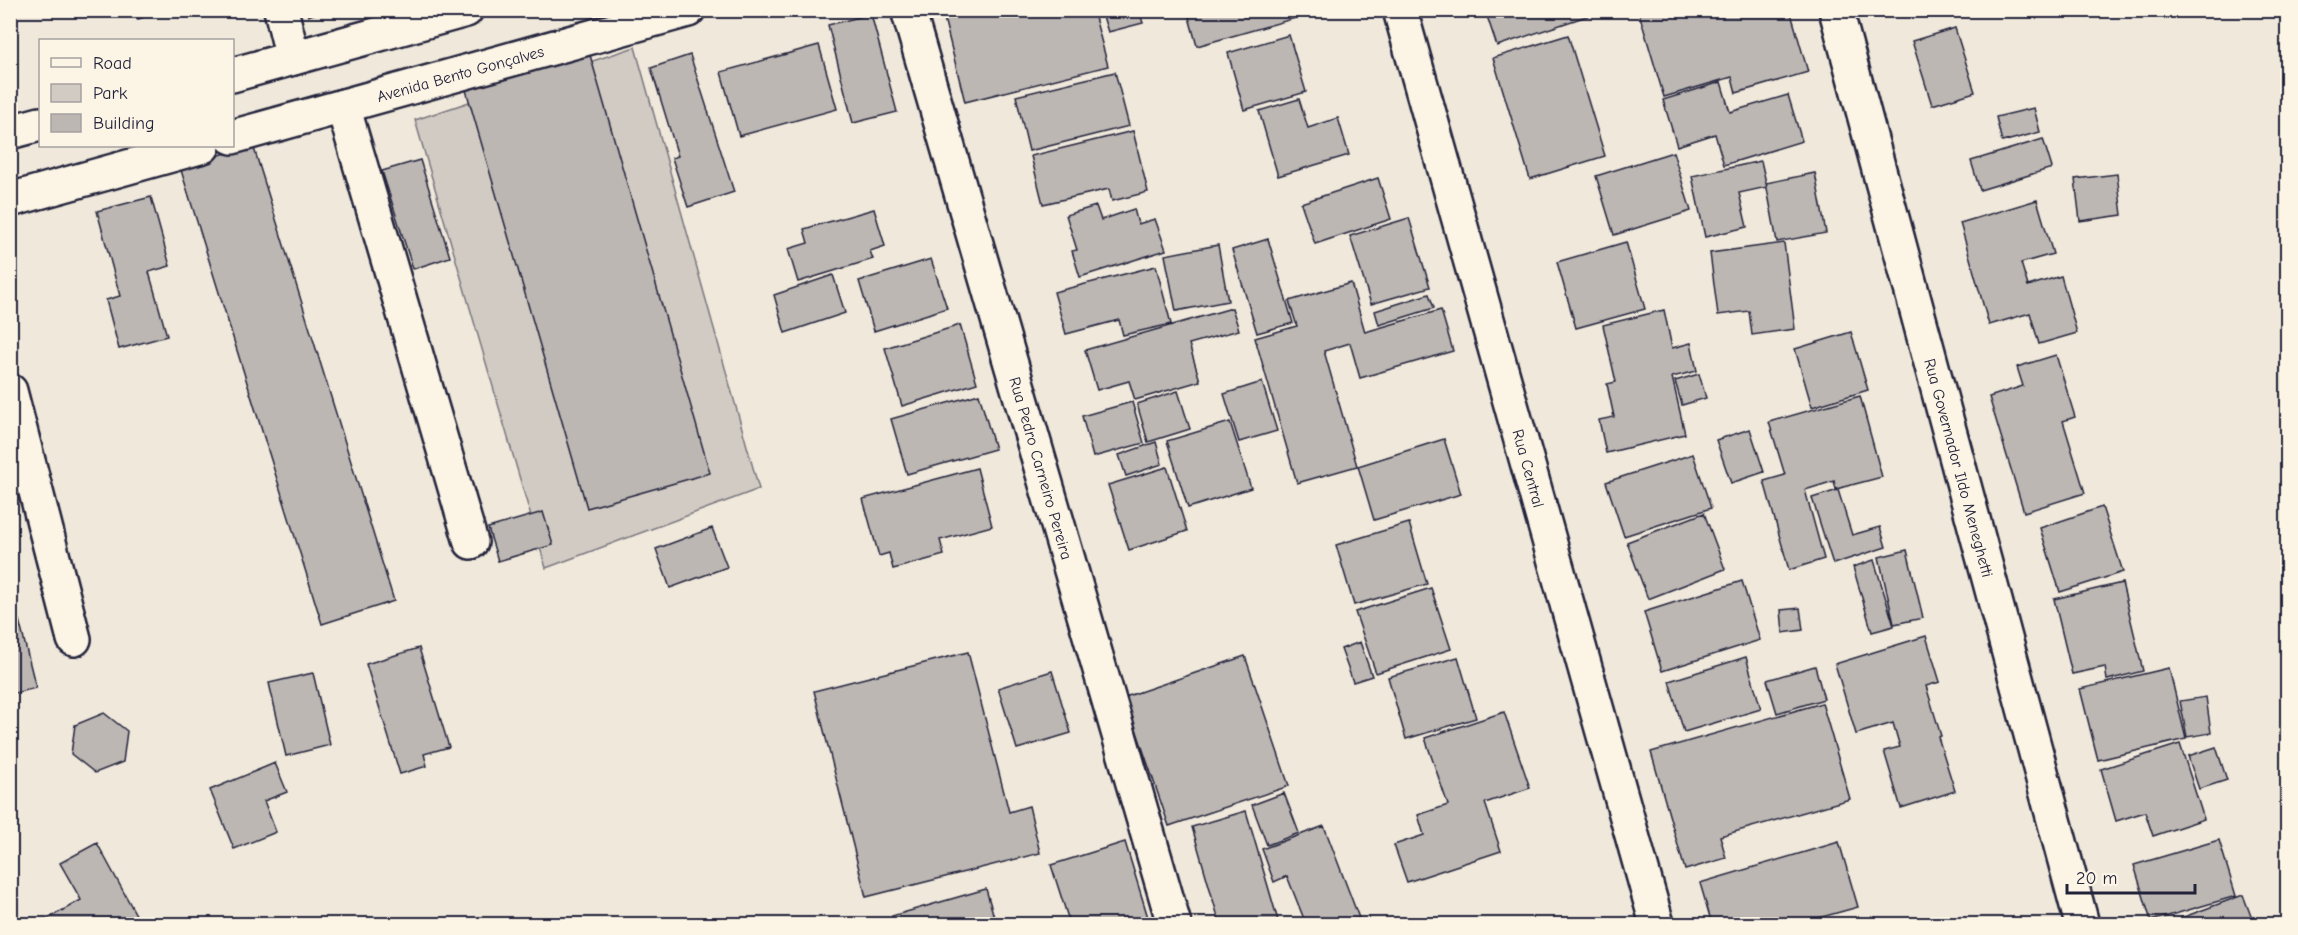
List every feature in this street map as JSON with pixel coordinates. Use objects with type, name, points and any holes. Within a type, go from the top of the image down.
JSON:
[{"type":"street","points":[[281,10],[292,58]]},
{"type":"street","points":[[234,74],[466,10]]},
{"type":"street","name":"Avenida Bento Gonçalves","points":[[234,136],[688,10]]},
{"type":"street","name":"Rua Pedro Carneiro Pereira","points":[[908,10],[1174,924]]},
{"type":"street","name":"Rua Central","points":[[1400,10],[1657,924]]},
{"type":"street","name":"Rua Governador Ildo Meneghetti","points":[[1836,10],[2082,924]]},
{"type":"street","points":[[343,106],[471,542]]},
{"type":"street","points":[[10,132],[39,124]]},
{"type":"street","points":[[10,200],[199,147]]},
{"type":"street","points":[[10,391],[74,639]]},
{"type":"green space","points":[[635,47],[759,489],[546,568],[415,120]]},
{"type":"building","points":[[136,10],[166,10],[138,19]]},
{"type":"building","points":[[307,10],[325,10],[308,16]]},
{"type":"building","points":[[942,10],[1093,10],[1108,66],[965,102]]},
{"type":"building","points":[[1101,10],[1139,10],[1143,23],[1108,32]]},
{"type":"building","points":[[1187,10],[1305,10],[1306,15],[1197,46]]},
{"type":"building","points":[[1485,10],[1605,10],[1497,46]]},
{"type":"building","points":[[1649,10],[1790,10],[1808,72],[1736,93],[1732,77],[1664,97],[1639,13]]},
{"type":"building","points":[[871,14],[897,112],[853,123],[828,25]]},
{"type":"building","points":[[1955,28],[1975,92],[1932,105],[1912,41]]},
{"type":"building","points":[[1289,35],[1306,92],[1244,110],[1228,53]]},
{"type":"building","points":[[1568,35],[1605,156],[1530,179],[1493,58]]},
{"type":"building","points":[[819,45],[837,109],[739,136],[721,72]]},
{"type":"building","points":[[590,55],[710,473],[587,508],[466,90]]},
{"type":"building","points":[[690,55],[734,192],[688,207],[672,158],[678,156],[651,68]]},
{"type":"building","points":[[1115,72],[1129,126],[1029,151],[1016,96]]},
{"type":"building","points":[[1721,82],[1730,112],[1788,95],[1802,141],[1724,165],[1715,134],[1677,146],[1663,100]]},
{"type":"building","points":[[1299,99],[1308,128],[1338,118],[1349,155],[1278,176],[1259,111]]},
{"type":"building","points":[[2034,108],[2040,132],[2002,142],[1996,117]]},
{"type":"building","points":[[1133,131],[1148,192],[1112,201],[1109,189],[1043,204],[1031,156]]},
{"type":"building","points":[[2043,139],[2052,168],[1980,190],[1971,161]]},
{"type":"building","points":[[253,145],[394,601],[322,624],[180,167]]},
{"type":"building","points":[[1673,152],[1691,211],[1614,235],[1596,176]]},
{"type":"building","points":[[420,160],[450,257],[413,269],[382,171]]},
{"type":"building","points":[[1761,161],[1767,187],[1739,193],[1747,227],[1705,237],[1692,176]]},
{"type":"building","points":[[1815,173],[1826,233],[1777,242],[1766,183]]},
{"type":"building","points":[[2117,174],[2122,215],[2080,221],[2075,179]]},
{"type":"building","points":[[1378,178],[1391,219],[1315,244],[1301,203]]},
{"type":"building","points":[[151,197],[170,266],[149,272],[167,336],[119,349],[106,300],[120,296],[97,211]]},
{"type":"building","points":[[2037,200],[2053,254],[2021,263],[2028,286],[2061,276],[2077,333],[2039,344],[2030,313],[1989,325],[1960,223]]},
{"type":"building","points":[[1096,206],[1101,220],[1134,209],[1138,224],[1155,219],[1166,250],[1080,277],[1072,251],[1077,250],[1066,215]]},
{"type":"building","points":[[874,209],[885,246],[870,251],[873,259],[798,282],[788,249],[808,243],[804,229]]},
{"type":"building","points":[[1409,218],[1430,287],[1371,304],[1350,236]]},
{"type":"building","points":[[1268,239],[1293,323],[1257,333],[1232,250]]},
{"type":"building","points":[[1626,242],[1645,309],[1576,328],[1557,262]]},
{"type":"building","points":[[1784,243],[1795,329],[1752,335],[1749,311],[1718,315],[1710,253]]},
{"type":"building","points":[[1218,245],[1228,301],[1176,311],[1165,255]]},
{"type":"building","points":[[931,259],[947,308],[874,331],[859,281]]},
{"type":"building","points":[[1156,266],[1171,324],[1123,335],[1119,320],[1066,334],[1054,292]]},
{"type":"building","points":[[833,275],[845,313],[785,333],[774,295]]},
{"type":"building","points":[[1351,283],[1365,332],[1441,310],[1453,351],[1360,378],[1350,343],[1324,351],[1357,466],[1297,483],[1255,338],[1297,326],[1289,301]]},
{"type":"building","points":[[1429,294],[1434,308],[1379,325],[1375,311]]},
{"type":"building","points":[[1232,308],[1239,330],[1189,344],[1200,381],[1135,400],[1129,381],[1097,390],[1085,350]]},
{"type":"building","points":[[1664,310],[1672,348],[1691,343],[1697,371],[1672,377],[1685,434],[1606,453],[1599,420],[1614,417],[1607,384],[1616,382],[1603,325]]},
{"type":"building","points":[[960,325],[977,383],[902,406],[885,348]]},
{"type":"building","points":[[1851,332],[1868,390],[1812,407],[1795,349]]},
{"type":"building","points":[[2056,355],[2075,417],[2063,421],[2085,493],[2024,512],[1989,397],[2023,386],[2017,367]]},
{"type":"building","points":[[1699,374],[1706,398],[1682,405],[1675,381]]},
{"type":"building","points":[[1262,382],[1277,431],[1239,442],[1224,394]]},
{"type":"building","points":[[1178,391],[1190,429],[1148,442],[1137,404]]},
{"type":"building","points":[[979,394],[995,449],[907,474],[891,419]]},
{"type":"building","points":[[1860,396],[1882,477],[1836,489],[1834,481],[1805,490],[1824,559],[1789,570],[1764,481],[1785,475],[1769,422]]},
{"type":"building","points":[[1132,402],[1144,443],[1093,457],[1082,416]]},
{"type":"building","points":[[1230,422],[1251,488],[1188,508],[1167,441]]},
{"type":"building","points":[[1750,429],[1764,472],[1731,483],[1716,440]]},
{"type":"building","points":[[1444,439],[1461,494],[1374,520],[1358,466]]},
{"type":"building","points":[[1156,442],[1162,464],[1126,476],[1119,455]]},
{"type":"building","points":[[1693,454],[1711,508],[1624,536],[1606,482]]},
{"type":"building","points":[[1167,467],[1187,531],[1129,550],[1108,485]]},
{"type":"building","points":[[977,468],[992,526],[940,540],[944,555],[893,569],[889,553],[879,556],[863,499]]},
{"type":"building","points":[[1838,490],[1852,535],[1880,527],[1886,547],[1833,564],[1812,498]]},
{"type":"building","points":[[2102,507],[2123,572],[2060,592],[2040,528]]},
{"type":"building","points":[[543,512],[553,545],[498,561],[488,528]]},
{"type":"building","points":[[1704,513],[1725,569],[1648,599],[1627,542]]},
{"type":"building","points":[[1409,523],[1427,584],[1354,605],[1336,545]]},
{"type":"building","points":[[712,528],[727,567],[670,588],[656,549]]},
{"type":"building","points":[[1907,550],[1923,618],[1894,624],[1879,557]]},
{"type":"building","points":[[1874,560],[1894,626],[1872,632],[1853,567]]},
{"type":"building","points":[[1742,581],[1760,640],[1662,671],[1644,612]]},
{"type":"building","points":[[2122,583],[2143,671],[2107,680],[2105,667],[2072,674],[2054,599]]},
{"type":"building","points":[[1431,588],[1451,649],[1376,673],[1355,612]]},
{"type":"building","points":[[1800,608],[1803,630],[1783,633],[1781,610]]},
{"type":"building","points":[[19,620],[36,688],[10,694],[10,622]]},
{"type":"building","points":[[1926,636],[1940,682],[1926,686],[1941,736],[1938,737],[1955,791],[1901,808],[1884,751],[1900,747],[1893,723],[1856,734],[1835,664]]},
{"type":"building","points":[[1360,642],[1372,676],[1353,682],[1341,649]]},
{"type":"building","points":[[419,648],[449,747],[424,754],[427,766],[400,774],[366,664]]},
{"type":"building","points":[[968,652],[1009,812],[1029,806],[1040,853],[866,897],[814,691]]},
{"type":"building","points":[[1245,656],[1289,786],[1169,826],[1125,697]]},
{"type":"building","points":[[1458,657],[1476,718],[1406,739],[1388,677]]},
{"type":"building","points":[[1746,657],[1761,709],[1684,732],[1669,681]]},
{"type":"building","points":[[1815,666],[1824,699],[1777,713],[1767,680]]},
{"type":"building","points":[[2169,668],[2186,739],[2098,760],[2080,689]]},
{"type":"building","points":[[1052,671],[1071,733],[1017,749],[998,688]]},
{"type":"building","points":[[313,673],[330,745],[286,756],[269,683]]},
{"type":"building","points":[[2206,697],[2211,733],[2187,737],[2180,701]]},
{"type":"building","points":[[1822,703],[1850,799],[1720,836],[1726,858],[1685,870],[1651,752]]},
{"type":"building","points":[[1504,712],[1530,788],[1485,803],[1501,851],[1407,882],[1394,845],[1424,835],[1418,815],[1448,805],[1425,738]]},
{"type":"building","points":[[104,713],[127,731],[123,762],[95,773],[71,754],[75,725]]},
{"type":"building","points":[[2180,744],[2204,819],[2153,836],[2145,812],[2116,821],[2101,769]]},
{"type":"building","points":[[2216,747],[2227,780],[2199,789],[2188,756]]},
{"type":"building","points":[[275,763],[287,792],[264,801],[276,832],[234,849],[210,790]]},
{"type":"building","points":[[1284,793],[1299,833],[1267,845],[1252,805]]},
{"type":"building","points":[[1246,811],[1279,924],[1220,924],[1192,827]]},
{"type":"building","points":[[1324,826],[1359,918],[1342,924],[1306,924],[1287,876],[1274,882],[1262,849]]},
{"type":"building","points":[[2219,840],[2236,896],[2151,921],[2134,865]]},
{"type":"building","points":[[1125,842],[1150,924],[1070,924],[1051,865]]},
{"type":"building","points":[[1839,842],[1858,907],[1797,924],[1712,924],[1700,883]]},
{"type":"building","points":[[97,843],[141,924],[50,924],[47,919],[81,900],[60,863]]},
{"type":"building","points":[[986,889],[996,924],[895,924],[892,916]]},
{"type":"building","points":[[2243,895],[2254,924],[2165,924]]}]
